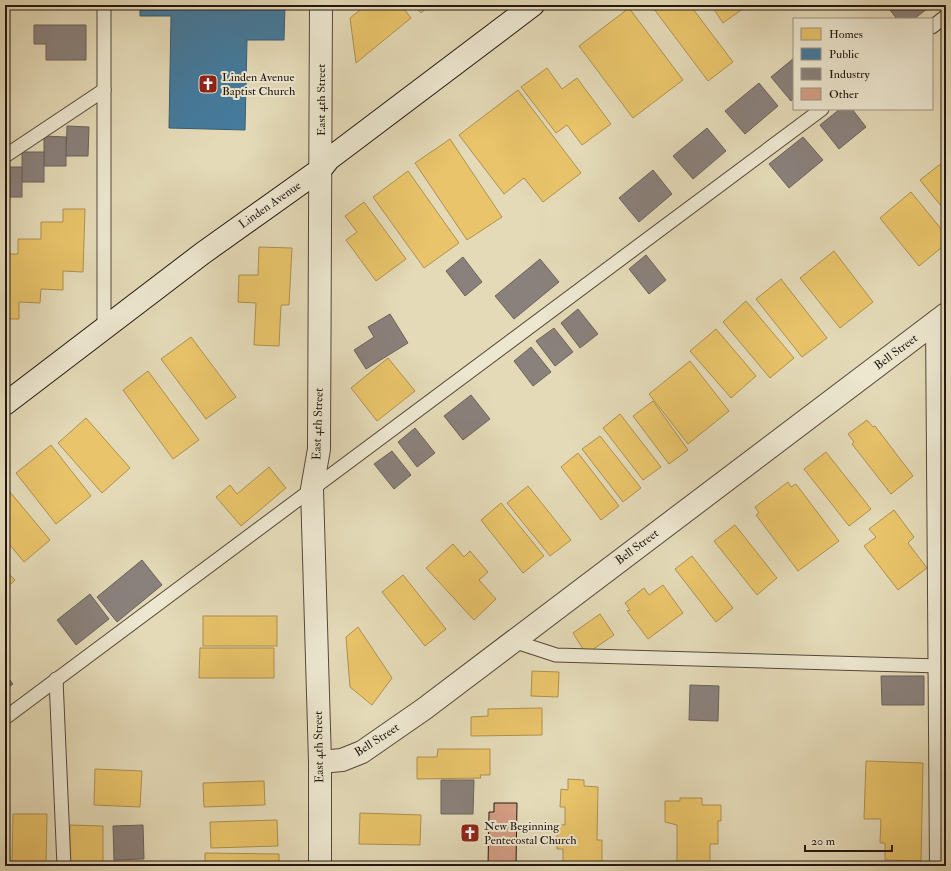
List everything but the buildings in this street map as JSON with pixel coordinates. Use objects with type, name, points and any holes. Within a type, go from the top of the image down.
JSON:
[{"type":"street","name":"East 4th Street","points":[[320,866],[320,762],[312,489],[319,449],[321,5]]},
{"type":"street","name":"Linden Avenue","points":[[5,404],[203,253],[321,169],[329,159],[533,5]]},
{"type":"street","name":"Bell Street","points":[[320,762],[342,760],[362,752],[513,641],[942,317]]},
{"type":"street","points":[[941,866],[940,666],[942,317]]},
{"type":"lane","points":[[104,5],[104,327]]},
{"type":"lane","points":[[933,26],[946,16]]},
{"type":"lane","points":[[5,156],[104,90]]},
{"type":"lane","points":[[5,718],[821,110]]},
{"type":"lane","points":[[513,641],[556,655],[940,666]]},
{"type":"lane","points":[[56,679],[64,866]]},
{"type":"place","name":"Linden Avenue Baptist Church","points":[[208,84]]},
{"type":"place","name":"New Beginning Pentecostal Church","points":[[470,833]]}]
